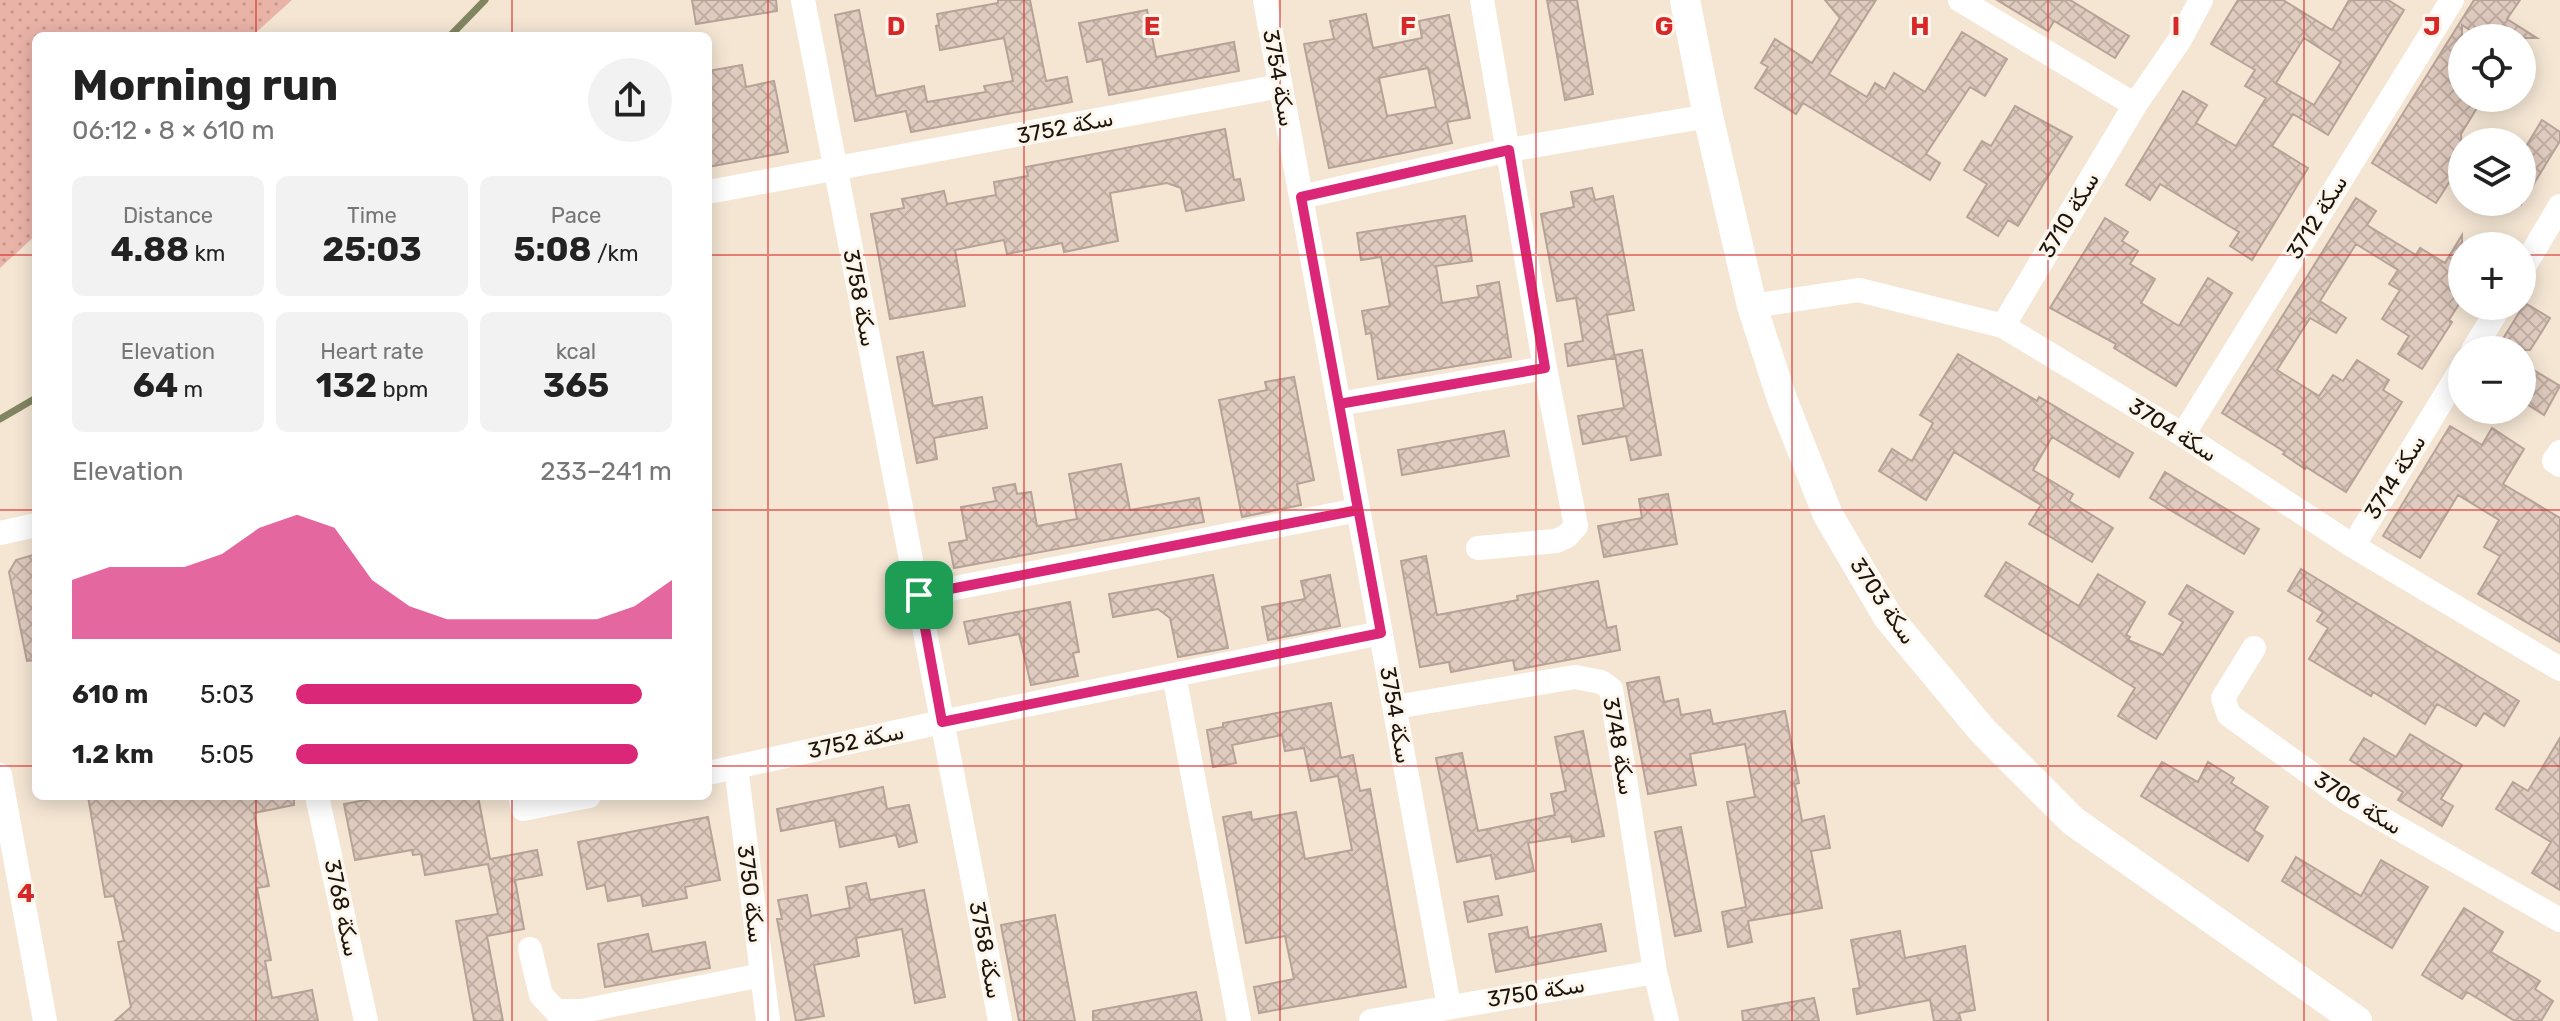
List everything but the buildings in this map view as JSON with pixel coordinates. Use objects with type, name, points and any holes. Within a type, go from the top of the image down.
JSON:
[{"type":"street","name":"سكة 3758","points":[[803,0],[1000,1021]]},
{"type":"street","name":"سكة 3754","points":[[1265,0],[1449,1006]]},
{"type":"street","points":[[1478,548],[1556,541],[1567,536],[1576,526],[1545,368],[1482,0]]},
{"type":"street","name":"سكة 3703","points":[[1685,0],[1752,306],[1782,399],[1828,515],[1888,617],[1982,730],[2073,821],[2357,1021]]},
{"type":"street","points":[[1960,0],[2135,105]]},
{"type":"street","name":"سكة 3710","points":[[2003,326],[2135,105],[2179,41],[2201,0]]},
{"type":"street","name":"سكة 3712","points":[[2183,435],[2452,0]]},
{"type":"street","name":"سكة 3752","points":[[712,191],[1281,86]]},
{"type":"street","points":[[1301,197],[1509,150],[1708,116]]},
{"type":"street","points":[[2536,246],[2560,206]]},
{"type":"street","name":"سكة 3704","points":[[1752,306],[1859,290],[2003,326],[2183,435],[2353,546],[2560,669]]},
{"type":"street","points":[[1339,404],[1545,368]]},
{"type":"street","name":"سكة 3714","points":[[2353,546],[2448,391]]},
{"type":"street","points":[[2560,452],[2554,461],[2560,465]]},
{"type":"street","points":[[919,595],[1358,510]]},
{"type":"street","points":[[0,533],[32,526]]},
{"type":"street","name":"سكة 3752","points":[[712,772],[1381,633]]},
{"type":"street","name":"سكة 3706","points":[[2254,648],[2223,698],[2229,715],[2345,798],[2560,920]]},
{"type":"street","points":[[1174,675],[1239,1021]]},
{"type":"street","name":"سكة 3748","points":[[1395,707],[1575,677],[1601,682],[1611,689],[1655,972],[1667,1021]]},
{"type":"street","name":"سكة 3750","points":[[736,767],[768,1021]]},
{"type":"street","points":[[0,775],[11,903],[45,1021]]},
{"type":"street","name":"سكة 3768","points":[[318,800],[366,1021]]},
{"type":"street","points":[[522,802],[544,800]]},
{"type":"street","points":[[530,949],[541,995],[556,1011],[582,1011],[762,975]]},
{"type":"street","name":"سكة 3750","points":[[1371,1021],[1655,972]]},
{"type":"shaded area","points":[[0,0],[292,0],[256,32],[32,32],[32,239],[0,268]]},
{"type":"waterway","points":[[454,32],[485,0]]},
{"type":"waterway","points":[[0,419],[32,400]]},
{"type":"route","points":[[919,595],[942,722],[1381,633],[1339,404],[1301,197],[1509,150],[1545,368],[1339,404],[1358,510],[919,595]]}]
